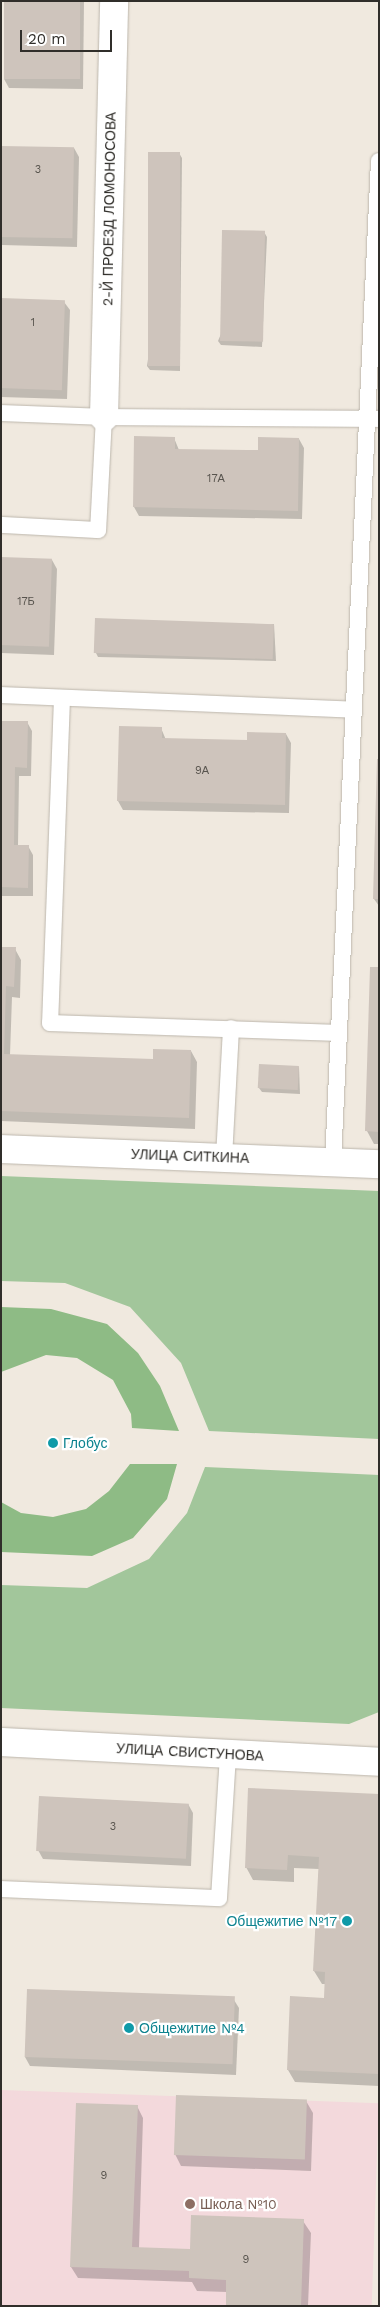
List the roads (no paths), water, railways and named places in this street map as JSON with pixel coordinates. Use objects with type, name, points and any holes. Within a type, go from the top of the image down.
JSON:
[{"type":"street","name":"2-Й ПРОЕЗД ЛОМОНОСОВА","points":[[104,416],[114,1]]},
{"type":"street","name":"УЛИЦА СИТКИНА","points":[[1,1149],[379,1164]]},
{"type":"street","name":"УЛИЦА СВИСТУНОВА","points":[[1,1742],[379,1762]]},
{"type":"lane","points":[[334,1162],[353,710],[373,419],[379,161]]},
{"type":"lane","points":[[1,413],[373,419]]},
{"type":"lane","points":[[1,525],[98,530],[104,416]]},
{"type":"lane","points":[[1,696],[353,710]]},
{"type":"lane","points":[[62,698],[50,1023],[339,1033]]},
{"type":"lane","points":[[224,1158],[231,1028]]},
{"type":"lane","points":[[1,1889],[219,1898],[228,1754]]},
{"type":"place","name":"Глобус","points":[[53,1443]]},
{"type":"place","name":"Общежитие №17","points":[[347,1921]]},
{"type":"place","name":"Общежитие №4","points":[[129,2028]]},
{"type":"place","name":"Школа №10","points":[[190,2204]]}]
